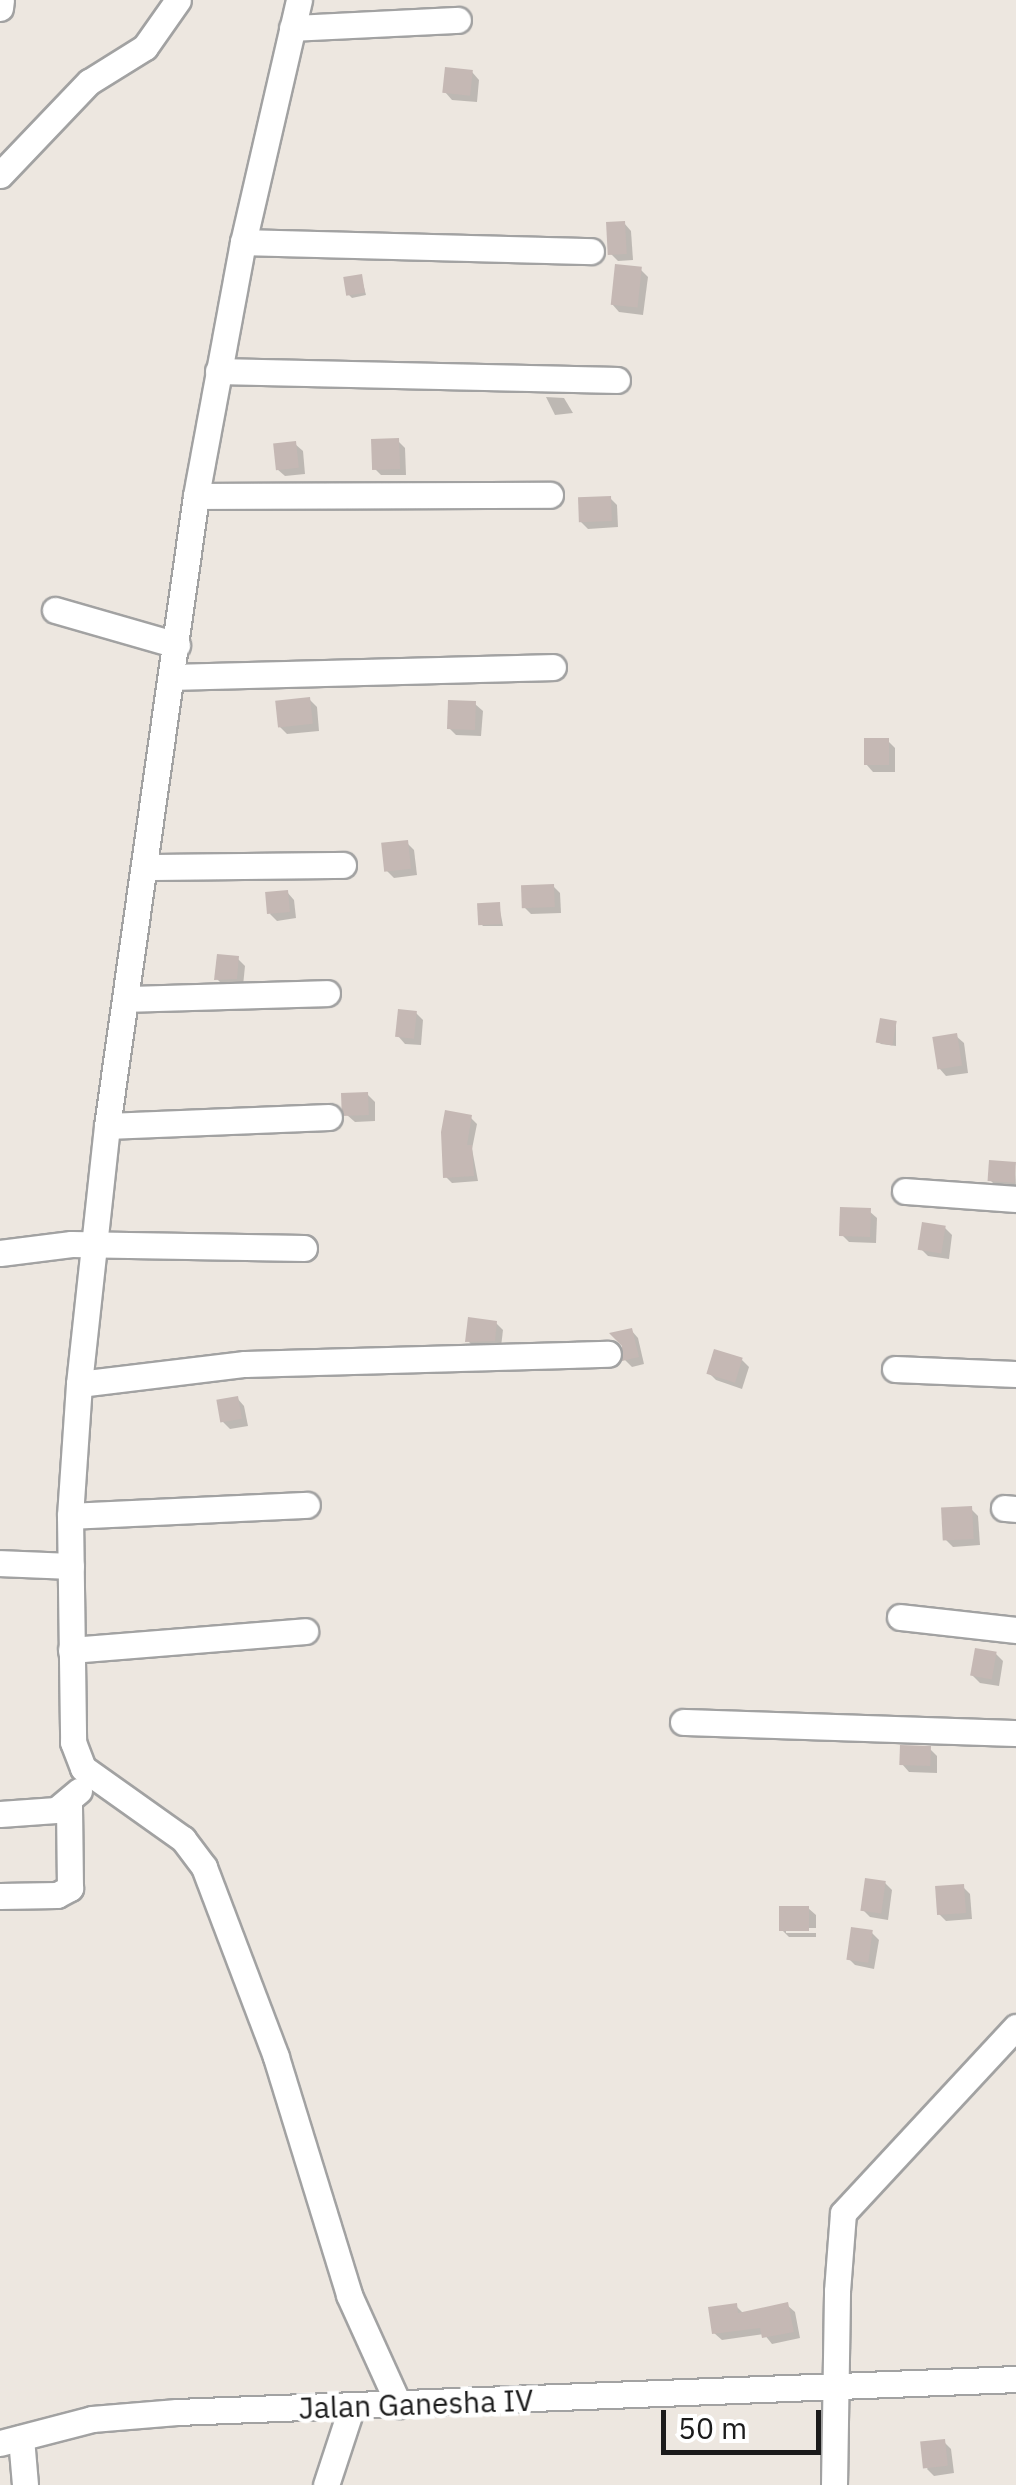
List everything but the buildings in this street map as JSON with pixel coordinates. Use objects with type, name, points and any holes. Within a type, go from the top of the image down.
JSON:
[{"type":"street","points":[[0,8],[1,0]]},
{"type":"street","points":[[0,175],[88,82],[144,47],[178,0]]},
{"type":"street","points":[[299,0],[243,242],[196,496],[108,1126],[79,1384],[70,1516],[72,1742],[83,1768],[183,1840],[204,1867],[276,2057],[348,2295],[399,2406]]},
{"type":"street","points":[[292,28],[458,20]]},
{"type":"street","points":[[243,242],[591,250]]},
{"type":"street","points":[[218,371],[617,380]]},
{"type":"street","points":[[196,496],[550,495]]},
{"type":"street","points":[[55,610],[177,645]]},
{"type":"street","points":[[173,677],[554,667]]},
{"type":"street","points":[[144,867],[343,865]]},
{"type":"street","points":[[126,1000],[326,993]]},
{"type":"street","points":[[108,1126],[329,1117]]},
{"type":"street","points":[[905,1191],[1016,1199]]},
{"type":"street","points":[[0,1253],[96,1244],[304,1248]]},
{"type":"street","points":[[79,1384],[245,1364],[608,1354]]},
{"type":"street","points":[[895,1369],[1016,1374]]},
{"type":"street","points":[[70,1516],[307,1505]]},
{"type":"street","points":[[0,1563],[71,1566]]},
{"type":"street","points":[[900,1617],[1016,1630]]},
{"type":"street","points":[[71,1650],[306,1630]]},
{"type":"street","points":[[683,1722],[1016,1733]]},
{"type":"street","points":[[0,1814],[43,1813],[69,1802],[92,1776]]},
{"type":"street","points":[[0,1896],[57,1895],[70,1888],[74,1881],[69,1802]]},
{"type":"street","points":[[834,2485],[839,2242],[846,2206],[892,2163],[1016,2027]]},
{"type":"street","name":"Jalan Ganesha IV","points":[[10,2440],[92,2419],[1016,2379]]},
{"type":"street","points":[[326,2485],[352,2406]]},
{"type":"street","points":[[10,2440],[25,2485]]}]
